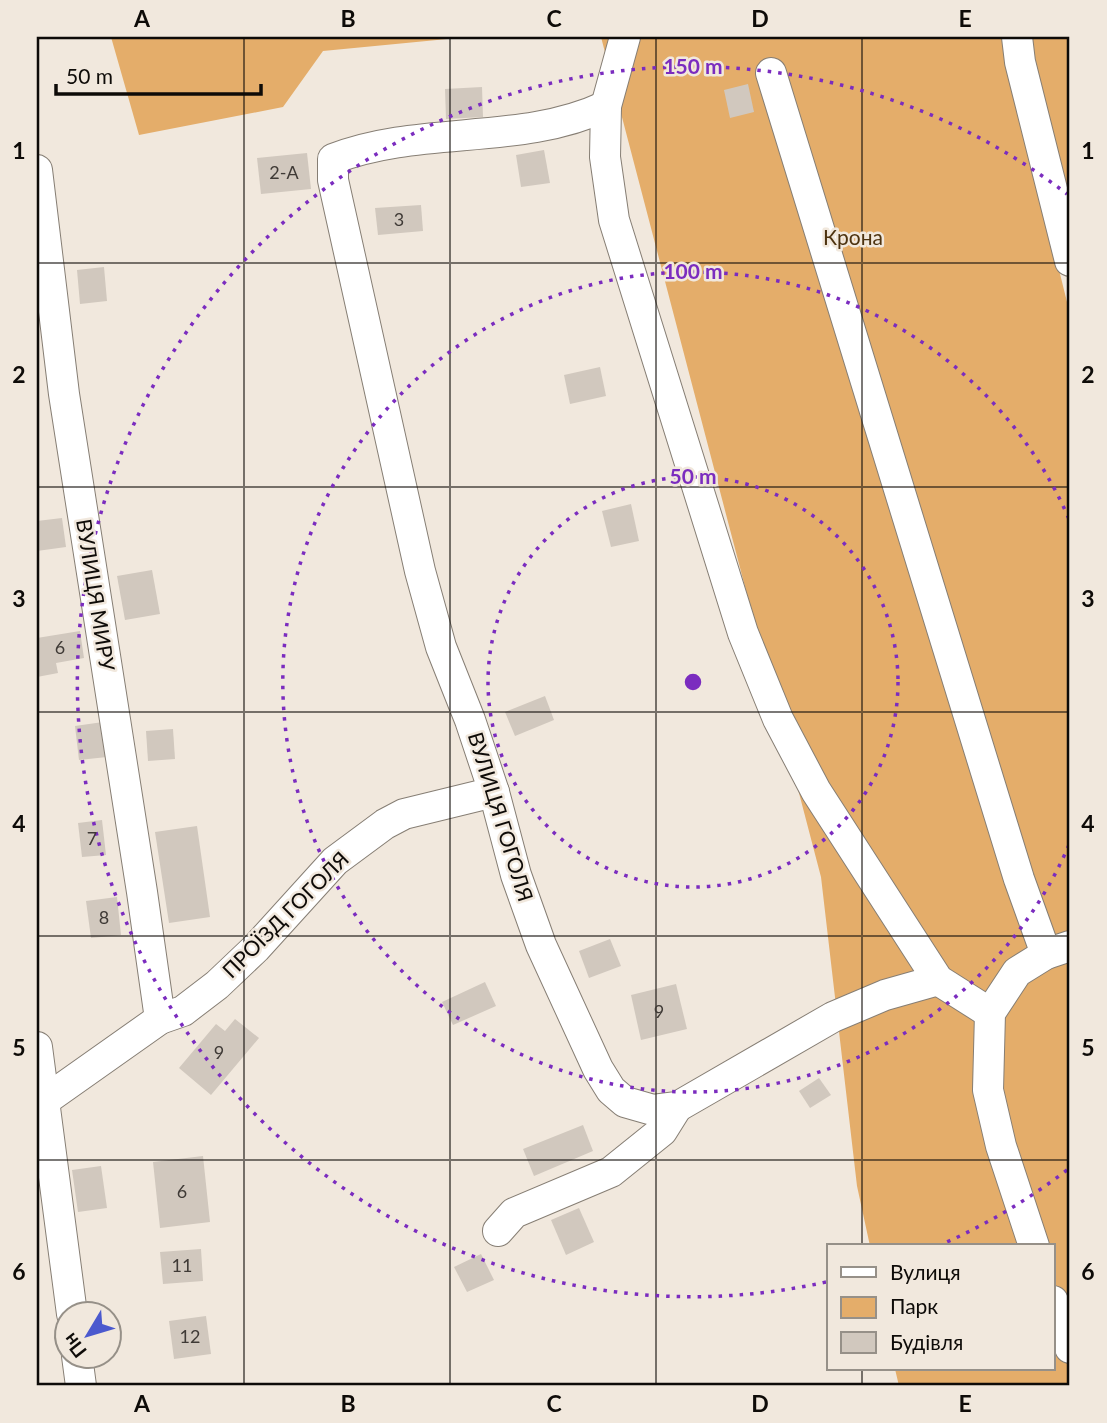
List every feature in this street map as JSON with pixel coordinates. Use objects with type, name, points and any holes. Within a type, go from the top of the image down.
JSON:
[{"type":"street","points":[[625,37],[606,106],[605,157],[614,220],[743,633],[778,719],[816,791],[938,981],[990,1013]]},
{"type":"street","points":[[1017,37],[1020,62],[1070,261]]},
{"type":"street","points":[[771,73],[1019,879],[1058,950],[1017,972],[990,1013],[988,1090],[1001,1146],[1033,1244]]},
{"type":"street","name":"ВУЛИЦЯ ГОГОЛЯ","points":[[606,106],[584,117],[548,125],[366,149],[333,159],[333,180],[419,571],[441,647],[470,720],[494,792],[516,875],[541,944],[598,1069],[611,1090],[625,1102],[653,1110],[677,1107],[833,1017],[885,995],[938,981]]},
{"type":"street","name":"ВУЛИЦЯ МИРУ","points":[[37,170],[64,394],[160,1019]]},
{"type":"street","name":"ПРОЇЗД ГОГОЛЯ","points":[[44,1101],[160,1019],[183,1011],[217,985],[256,948],[335,861],[385,824],[404,814],[494,792]]},
{"type":"street","points":[[37,1047],[70,1300]]},
{"type":"street","points":[[498,1231],[514,1213],[611,1172],[662,1131],[677,1107]]},
{"type":"street","points":[[1054,1306],[1070,1348]]},
{"type":"green space","points":[[111,37],[468,37],[323,51],[283,107],[139,135]]},
{"type":"green space","name":"Крона","points":[[601,37],[1001,37],[1070,314],[1070,1386],[899,1386],[895,1370],[1054,1370],[1054,1244],[870,1244],[857,1186],[821,877]]},
{"type":"green space","points":[[1030,37],[1070,37],[1070,205]]},
{"type":"building","points":[[748,84],[754,112],[730,118],[724,90]]},
{"type":"building","points":[[482,87],[483,117],[446,119],[445,89]]},
{"type":"building","points":[[544,150],[550,183],[521,187],[516,155]]},
{"type":"building","points":[[307,153],[311,189],[261,194],[257,158]]},
{"type":"building","points":[[421,205],[423,231],[378,235],[375,208]]},
{"type":"building","points":[[104,267],[107,301],[80,304],[77,270]]},
{"type":"building","points":[[600,367],[606,396],[570,404],[564,375]]},
{"type":"building","points":[[631,504],[639,541],[611,547],[602,511]]},
{"type":"building","points":[[62,518],[66,547],[37,551],[37,521]]},
{"type":"building","points":[[152,570],[160,614],[125,620],[117,576]]},
{"type":"building","points":[[80,631],[84,658],[56,663],[58,673],[37,677],[37,638]]},
{"type":"building","points":[[545,696],[554,720],[515,736],[505,712]]},
{"type":"building","points":[[103,722],[107,757],[79,760],[75,726]]},
{"type":"building","points":[[173,729],[175,759],[148,761],[146,731]]},
{"type":"building","points":[[102,820],[106,855],[82,857],[78,823]]},
{"type":"building","points":[[197,826],[210,917],[169,923],[155,832]]},
{"type":"building","points":[[117,897],[121,935],[91,938],[86,901]]},
{"type":"building","points":[[610,939],[621,966],[589,978],[579,951]]},
{"type":"building","points":[[485,982],[496,1006],[453,1025],[442,1002]]},
{"type":"building","points":[[676,984],[687,1029],[641,1040],[631,995]]},
{"type":"building","points":[[235,1019],[259,1038],[211,1095],[179,1068],[216,1024],[225,1031]]},
{"type":"building","points":[[819,1078],[831,1095],[810,1108],[799,1091]]},
{"type":"building","points":[[583,1125],[593,1151],[534,1176],[523,1149]]},
{"type":"building","points":[[203,1156],[210,1222],[160,1228],[153,1162]]},
{"type":"building","points":[[101,1166],[107,1208],[78,1212],[72,1170]]},
{"type":"building","points":[[579,1208],[594,1242],[566,1255],[551,1220]]},
{"type":"building","points":[[201,1249],[203,1281],[163,1284],[160,1252]]},
{"type":"building","points":[[481,1254],[494,1280],[467,1292],[454,1267]]},
{"type":"building","points":[[206,1316],[211,1354],[174,1359],[169,1321]]}]
